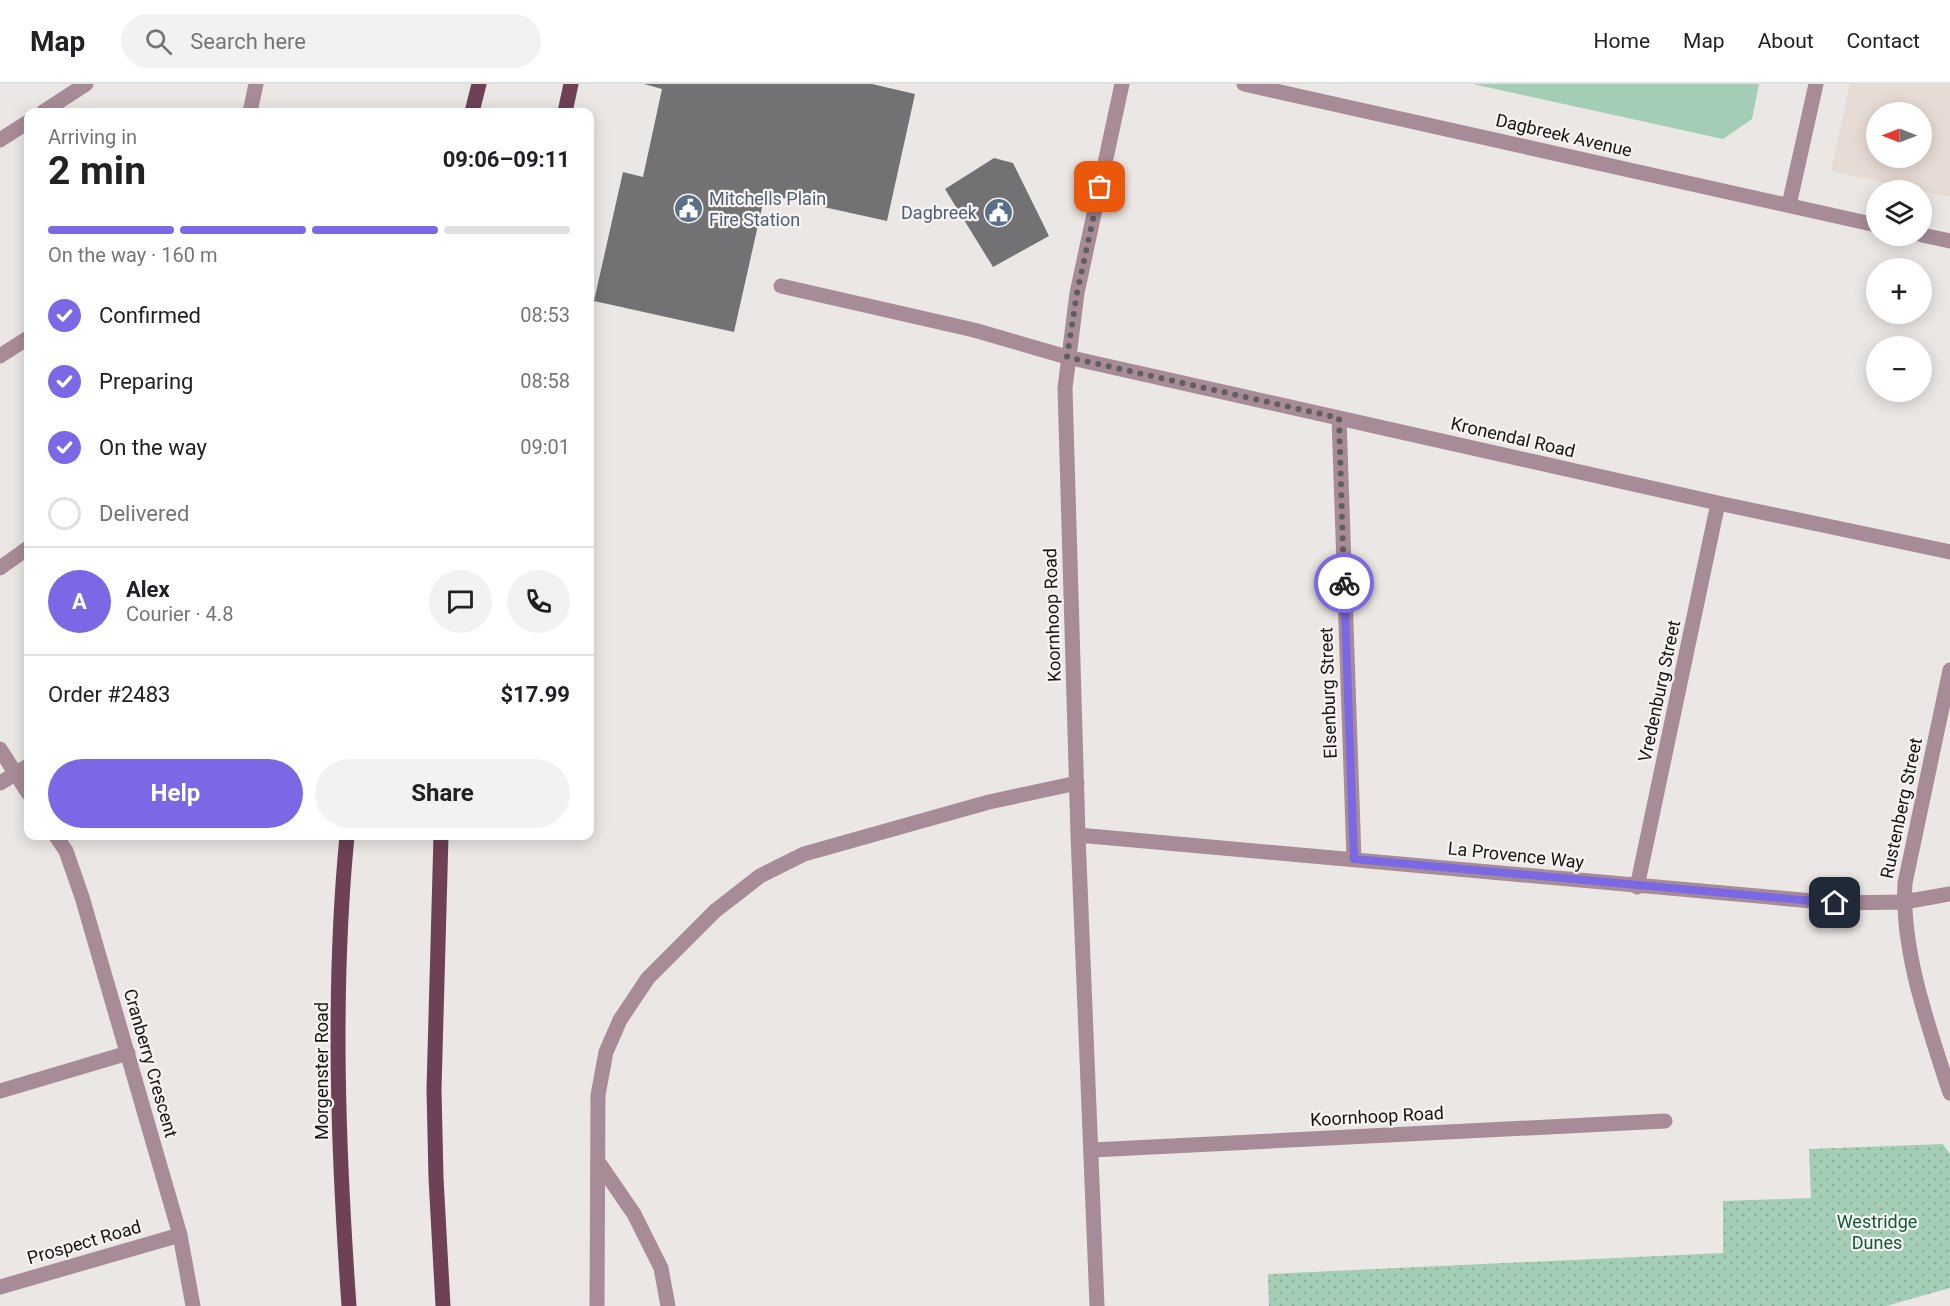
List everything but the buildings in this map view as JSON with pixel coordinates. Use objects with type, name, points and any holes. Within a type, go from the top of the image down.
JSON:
[{"type":"main road","points":[[473,108],[478,84]]},
{"type":"main road","points":[[566,108],[571,84]]},
{"type":"main road","name":"Morgenster Road","points":[[347,840],[341,946],[339,1090],[349,1306]]},
{"type":"main road","points":[[441,840],[434,1089],[443,1306]]},
{"type":"street","points":[[49,108],[86,84]]},
{"type":"street","points":[[251,108],[256,84]]},
{"type":"street","name":"Koornhoop Road","points":[[1097,1306],[1078,835],[1065,421],[1067,357],[1078,287],[1122,84]]},
{"type":"street","name":"Dagbreek Avenue","points":[[1244,84],[1866,223]]},
{"type":"street","points":[[1789,206],[1816,84]]},
{"type":"street","points":[[0,140],[24,125]]},
{"type":"street","points":[[1932,237],[1950,241]]},
{"type":"street","name":"Kronendal Road","points":[[781,286],[974,330],[1067,357],[1718,503],[1950,552]]},
{"type":"street","points":[[0,356],[24,341]]},
{"type":"street","name":"Elsenburg Street","points":[[1339,418],[1354,859]]},
{"type":"street","name":"Vredenburg Street","points":[[1637,887],[1718,503]]},
{"type":"street","points":[[0,568],[24,551]]},
{"type":"street","name":"Rustenberg Street","points":[[1950,670],[1905,883],[1904,902],[1920,998],[1950,1093]]},
{"type":"street","points":[[0,749],[22,770],[0,783]]},
{"type":"street","points":[[597,1306],[598,1095],[606,1052],[620,1020],[648,978],[714,911],[760,876],[804,854],[989,802],[1077,783]]},
{"type":"street","name":"La Provence Way","points":[[1078,835],[1835,903],[1904,902],[1950,894]]},
{"type":"street","name":"Cranberry Crescent","points":[[59,840],[66,851],[82,897],[128,1053],[180,1235],[193,1306]]},
{"type":"street","points":[[0,1091],[128,1053]]},
{"type":"street","name":"Koornhoop Road","points":[[1092,1150],[1665,1121]]},
{"type":"street","points":[[599,1163],[634,1214],[661,1268],[668,1306]]},
{"type":"street","name":"Prospect Road","points":[[0,1287],[180,1235]]},
{"type":"shaded area","points":[[1850,84],[1950,84],[1950,197],[1932,193],[1932,180],[1872,180],[1831,171]]},
{"type":"green space","points":[[1473,84],[1759,84],[1752,119],[1723,139]]},
{"type":"green space","name":"Westridge Dunes","points":[[1943,1144],[1950,1154],[1950,1288],[1886,1306],[1269,1306],[1268,1274],[1723,1253],[1723,1201],[1811,1198],[1809,1149]]},
{"type":"way so far","points":[[1100,187],[1077,293],[1067,357],[1339,418],[1344,583]]},
{"type":"place","name":"Mitchells Plain Fire Station","points":[[688,208]]},
{"type":"place","name":"Dagbreek","points":[[998,212]]},
{"type":"route","points":[[1344,583],[1354,859],[1637,887],[1835,903]]}]
